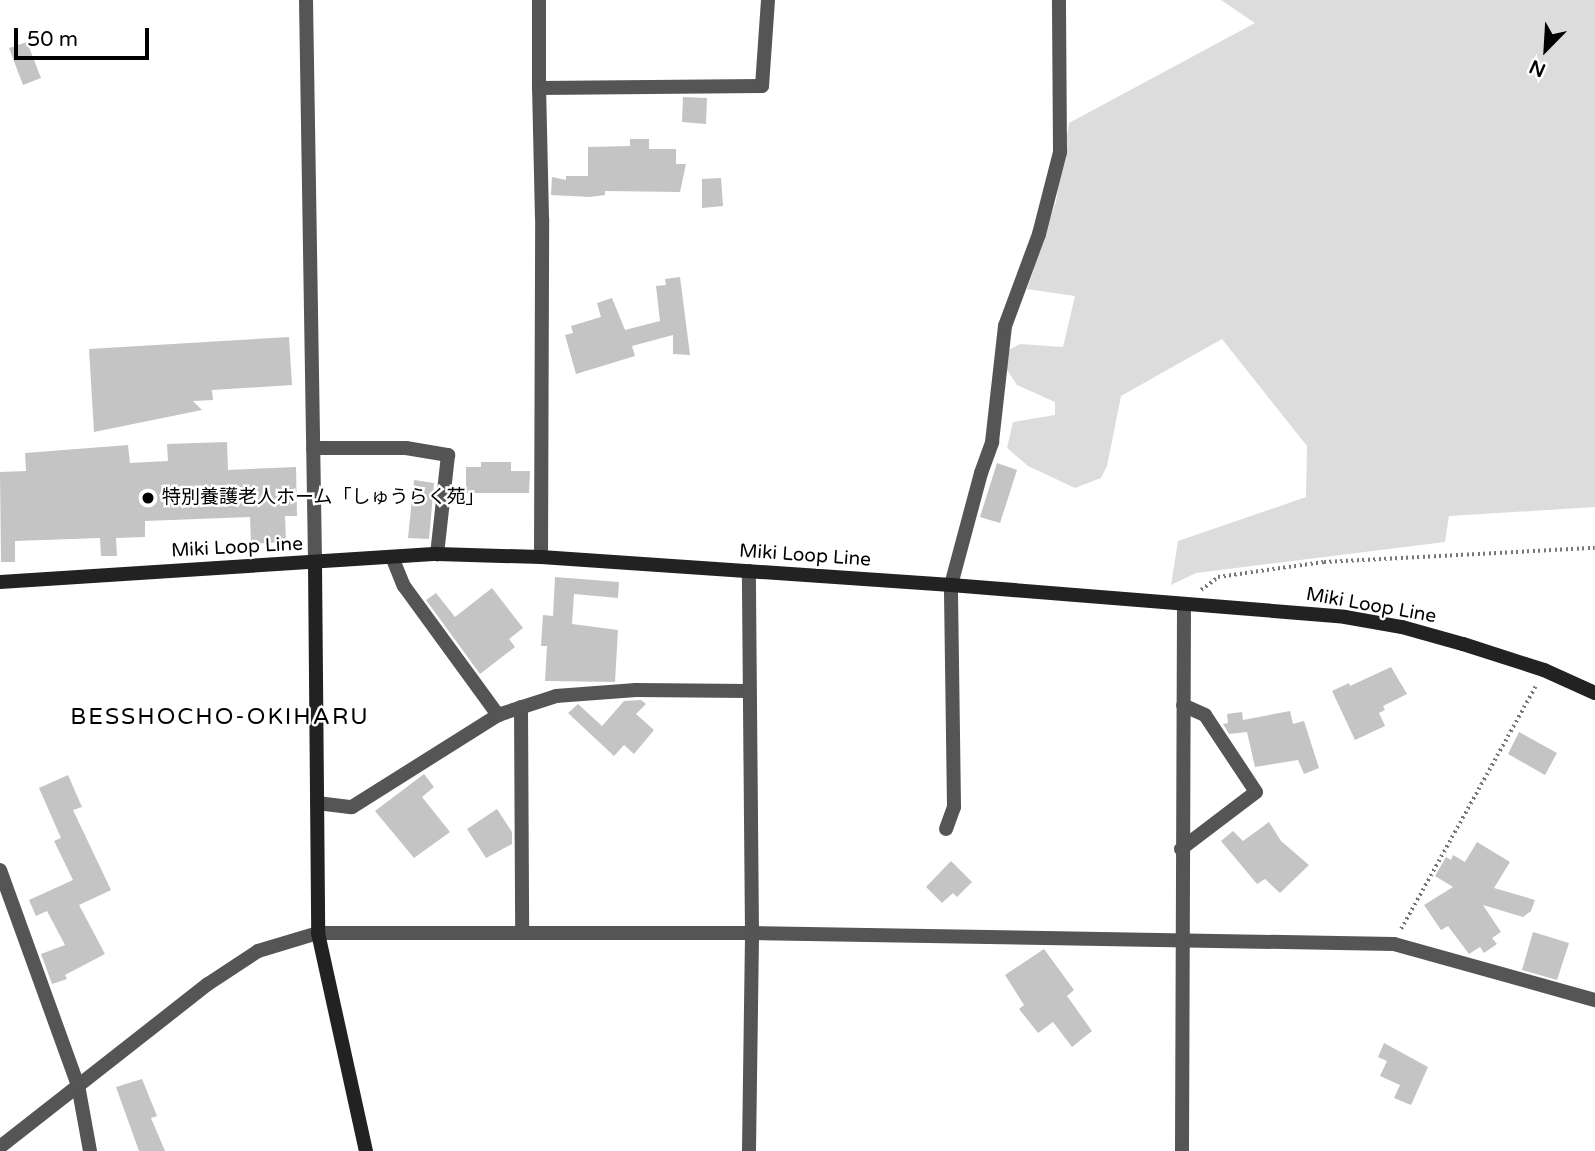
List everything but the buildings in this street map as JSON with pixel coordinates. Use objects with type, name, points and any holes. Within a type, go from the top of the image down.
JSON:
[{"type":"main road","name":"Miki Loop Line","points":[[0,582],[437,554],[541,557],[951,585],[1184,605],[1280,610],[1402,627],[1544,670],[1595,693]]},
{"type":"main road","points":[[315,563],[318,933],[366,1151]]},
{"type":"street","points":[[306,0],[315,563]]},
{"type":"street","points":[[539,0],[542,218],[541,557]]},
{"type":"street","points":[[539,88],[762,86],[768,0]]},
{"type":"street","points":[[946,829],[954,807],[951,585],[992,442],[1005,326],[1039,234],[1060,152],[1059,0]]},
{"type":"street","points":[[313,448],[406,449],[449,455],[437,554]]},
{"type":"street","points":[[392,557],[404,586],[498,715]]},
{"type":"street","points":[[748,1151],[752,933],[749,571]]},
{"type":"street","points":[[1182,1151],[1180,938],[1184,605]]},
{"type":"street","points":[[317,803],[352,807],[498,715],[556,696],[636,690],[748,691]]},
{"type":"street","points":[[1181,849],[1256,792],[1205,715],[1183,705]]},
{"type":"street","points":[[521,707],[522,933]]},
{"type":"street","points":[[0,870],[78,1085],[90,1151]]},
{"type":"street","points":[[0,1147],[208,984],[258,951],[318,933],[752,933],[1180,938],[1394,944],[1595,1000]]},
{"type":"path","points":[[1184,605],[1217,577],[1324,562],[1595,548]]},
{"type":"path","points":[[1394,944],[1544,670]]},
{"type":"shaded area","points":[[1221,0],[1595,0],[1595,507],[1449,516],[1445,542],[1196,573],[1171,585],[1178,541],[1306,497],[1307,446],[1222,339],[1121,396],[1107,466],[1101,478],[1075,488],[1028,466],[1007,448],[1013,422],[1055,415],[1055,402],[1017,385],[1003,364],[1007,351],[1020,344],[1063,347],[1075,296],[1027,289],[1056,201],[1069,123],[1255,23]]},
{"type":"place","name":"特別養護老人ホーム「しゅうらく苑」","points":[[148,498]]},
{"type":"district","name":"BESSHOCHO-OKIHARU","points":[[220,717]]}]
